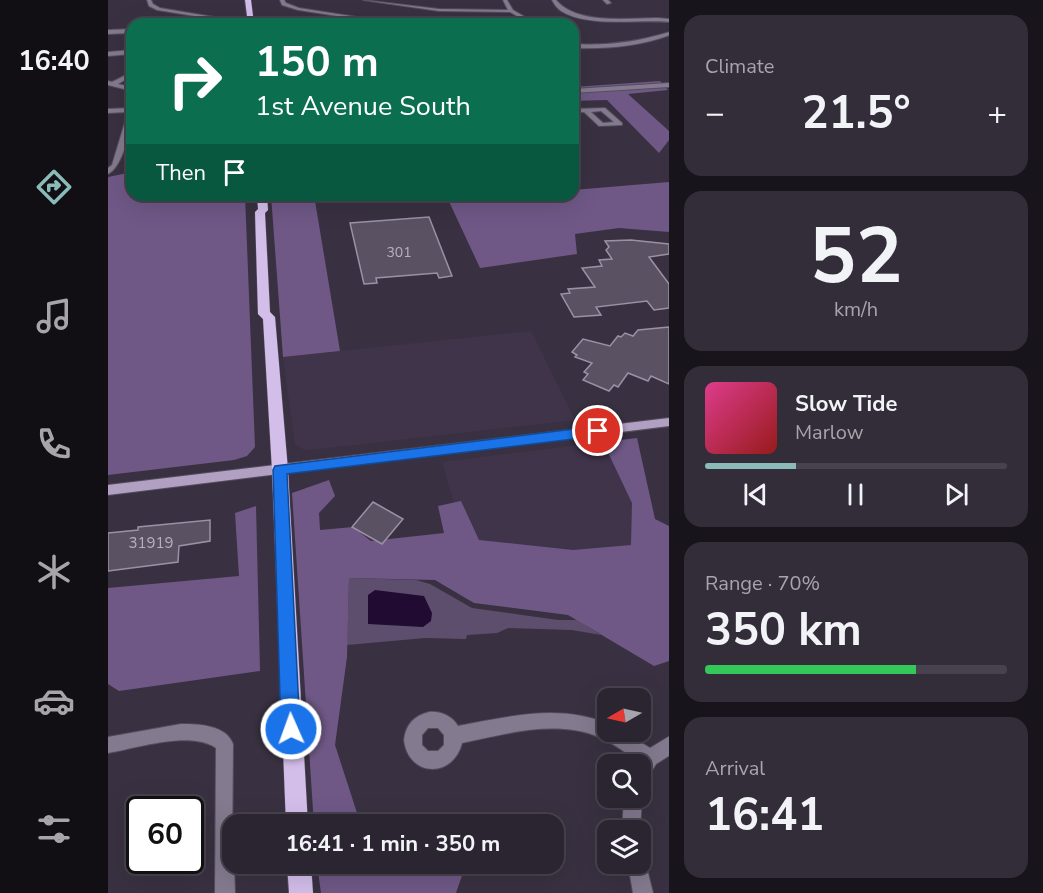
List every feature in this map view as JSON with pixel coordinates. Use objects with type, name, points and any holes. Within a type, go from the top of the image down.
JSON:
[{"type":"main road","points":[[251,0],[252,18]]},
{"type":"main road","points":[[251,0],[252,18]]},
{"type":"main road","points":[[262,201],[263,210],[260,212],[264,314],[269,317],[280,470],[296,814]]},
{"type":"main road","points":[[108,490],[669,422]]},
{"type":"main road","points":[[300,874],[301,893]]},
{"type":"street","points":[[148,0],[151,5],[159,9],[212,18]]},
{"type":"street","points":[[282,0],[284,4],[298,9],[359,18]]},
{"type":"street","points":[[365,0],[471,12],[511,11],[524,18]]},
{"type":"street","points":[[505,0],[511,11]]},
{"type":"street","points":[[554,0],[557,5],[567,11],[609,23],[654,19],[669,21]]},
{"type":"street","points":[[199,15],[213,10]]},
{"type":"street","points":[[654,19],[659,12]]},
{"type":"street","points":[[108,32],[126,31]]},
{"type":"street","points":[[579,46],[628,45],[652,40],[669,33]]},
{"type":"street","points":[[108,54],[126,52]]},
{"type":"street","points":[[111,83],[126,77]]},
{"type":"street","points":[[111,83],[126,87]]},
{"type":"street","points":[[579,91],[669,85]]},
{"type":"street","points":[[108,111],[126,110]]},
{"type":"street","points":[[579,110],[585,110]]},
{"type":"street","points":[[108,172],[115,167],[119,141],[126,124]]},
{"type":"street","points":[[452,736],[525,724],[559,721],[582,723],[600,729],[643,754]]},
{"type":"street","points":[[108,745],[204,733],[225,744],[225,893]]},
{"type":"street","points":[[651,757],[669,744]]},
{"type":"street","points":[[639,874],[644,893]]},
{"type":"shaded area","points":[[660,81],[668,90],[628,94],[669,131],[669,140],[659,153],[607,100],[579,101],[579,87]]},
{"type":"shaded area","points":[[126,173],[126,201],[245,201],[255,447],[247,456],[234,460],[108,475],[108,177]]},
{"type":"shaded area","points":[[669,182],[669,232],[619,228],[575,234],[577,254],[480,268],[449,201],[579,201],[579,190]]},
{"type":"shaded area","points":[[271,201],[315,201],[340,351],[283,357]]},
{"type":"shaded area","points":[[531,331],[575,420],[310,450],[295,444],[283,357]]},
{"type":"shaded area","points":[[637,438],[655,519],[669,526],[669,661],[654,666],[568,615],[474,603],[435,580],[349,578],[347,657],[335,745],[357,814],[313,814],[292,493],[329,480],[335,496],[319,513],[320,530],[353,527],[371,541],[444,533],[438,506],[461,501],[479,540],[573,550],[631,545],[632,503],[603,442]]},
{"type":"shaded area","points":[[603,442],[658,548],[475,575],[442,462]]},
{"type":"shaded area","points":[[256,506],[260,671],[119,691],[108,684],[108,588],[239,576],[235,513]]},
{"type":"shaded area","points":[[349,578],[416,580],[430,584],[472,608],[558,620],[577,620],[601,635],[572,630],[508,628],[497,633],[467,635],[466,639],[425,638],[347,645]]},
{"type":"shaded area","points":[[375,590],[424,596],[432,613],[431,621],[423,627],[368,624],[368,595]]},
{"type":"shaded area","points":[[318,874],[463,874],[456,893],[321,893]]},
{"type":"building","points":[[429,217],[452,276],[439,278],[437,273],[376,278],[377,283],[364,284],[350,223]]},
{"type":"building","points":[[631,240],[669,244],[669,254],[649,257],[669,284],[669,308],[654,310],[647,301],[596,307],[601,315],[574,317],[561,294],[570,293],[568,289],[595,287],[582,268],[602,266],[599,260],[612,259],[606,250],[609,247],[605,241]]},
{"type":"building","points":[[669,327],[669,384],[651,376],[648,381],[628,373],[618,387],[614,385],[609,391],[583,380],[588,374],[584,372],[592,363],[575,357],[577,355],[572,352],[583,339],[610,346],[618,336],[621,337],[625,333],[633,336],[638,330]]},
{"type":"building","points":[[373,502],[403,519],[382,544],[352,527]]},
{"type":"building","points":[[210,520],[210,541],[179,546],[178,562],[108,571],[108,533],[138,530],[138,527]]},
{"type":"route","points":[[291,729],[280,470],[598,431]]}]
